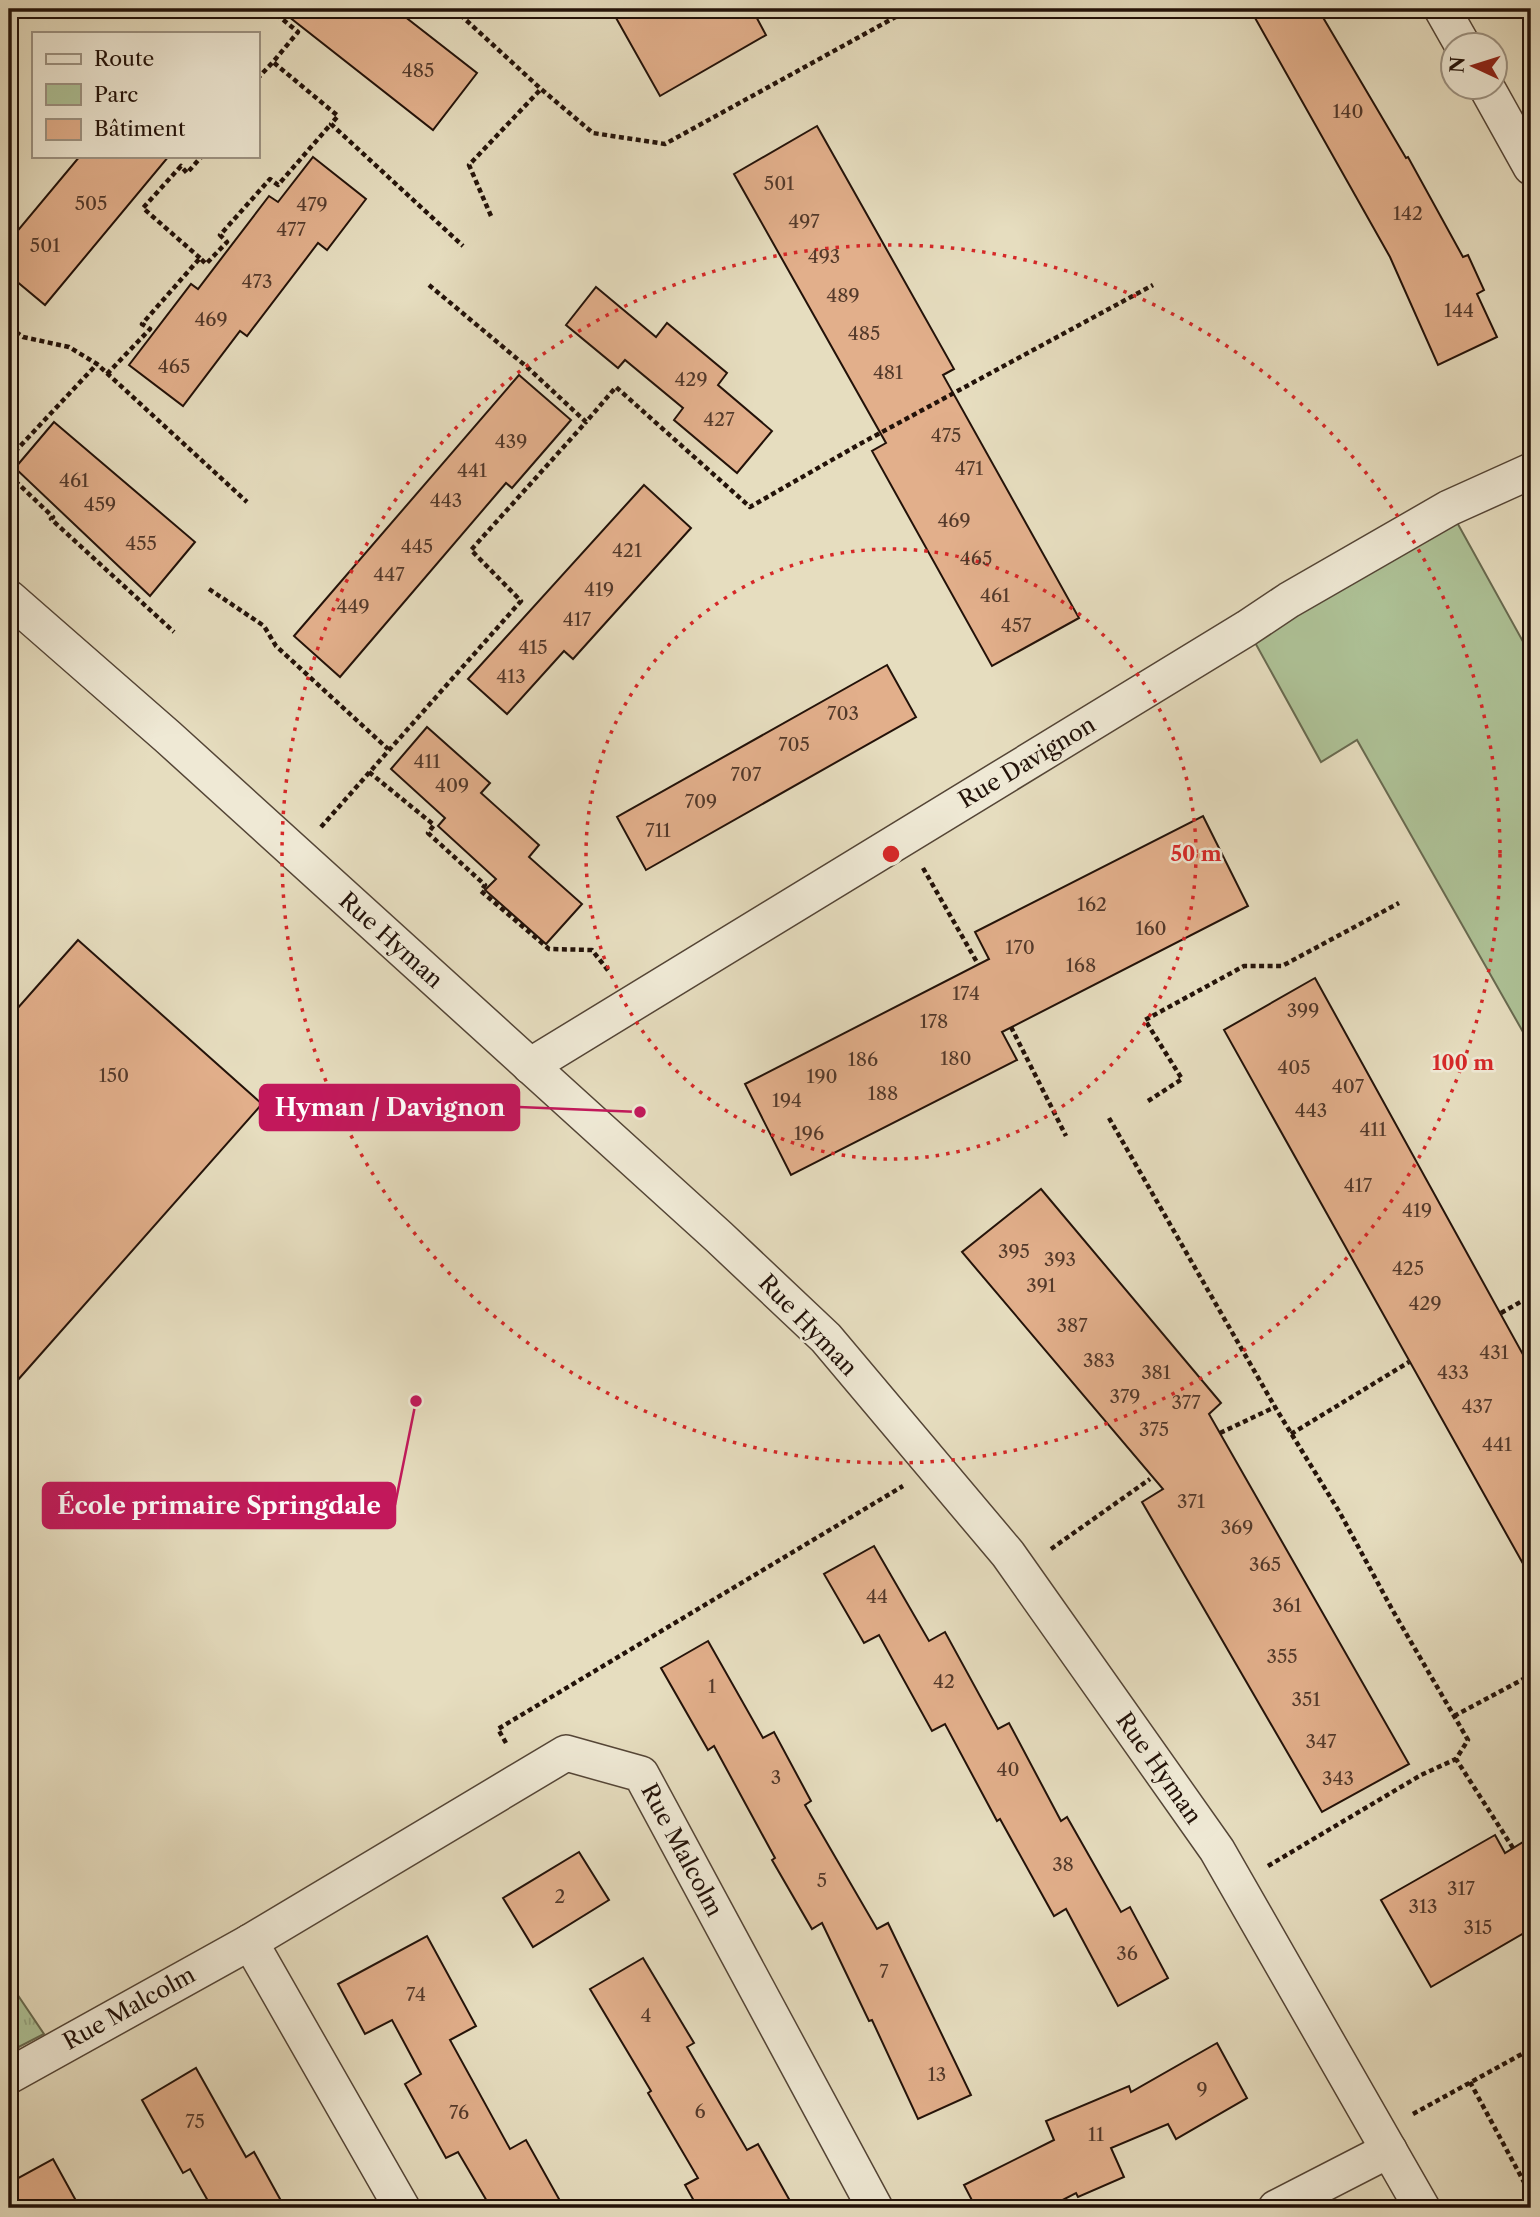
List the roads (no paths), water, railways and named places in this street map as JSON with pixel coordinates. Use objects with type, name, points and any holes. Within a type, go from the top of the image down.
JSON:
[{"type":"street","points":[[1442,9],[1455,32]]},
{"type":"street","points":[[1495,102],[1531,166]]},
{"type":"street","name":"Rue Davignon","points":[[530,1066],[1289,600],[1449,508],[1531,471]]},
{"type":"street","name":"Rue Hyman","points":[[9,598],[119,692],[719,1237],[826,1338],[1009,1554],[1217,1850],[1422,2208]]},
{"type":"street","name":"Rue Malcolm","points":[[9,2076],[250,1942],[566,1753],[641,1774],[875,2208]]},
{"type":"street","points":[[250,1942],[402,2208]]},
{"type":"street","points":[[1276,2208],[1384,2142]]},
{"type":"place","name":"Hyman / Davignon","points":[[640,1112]]},
{"type":"place","name":"École primaire Springdale","points":[[416,1401]]}]
